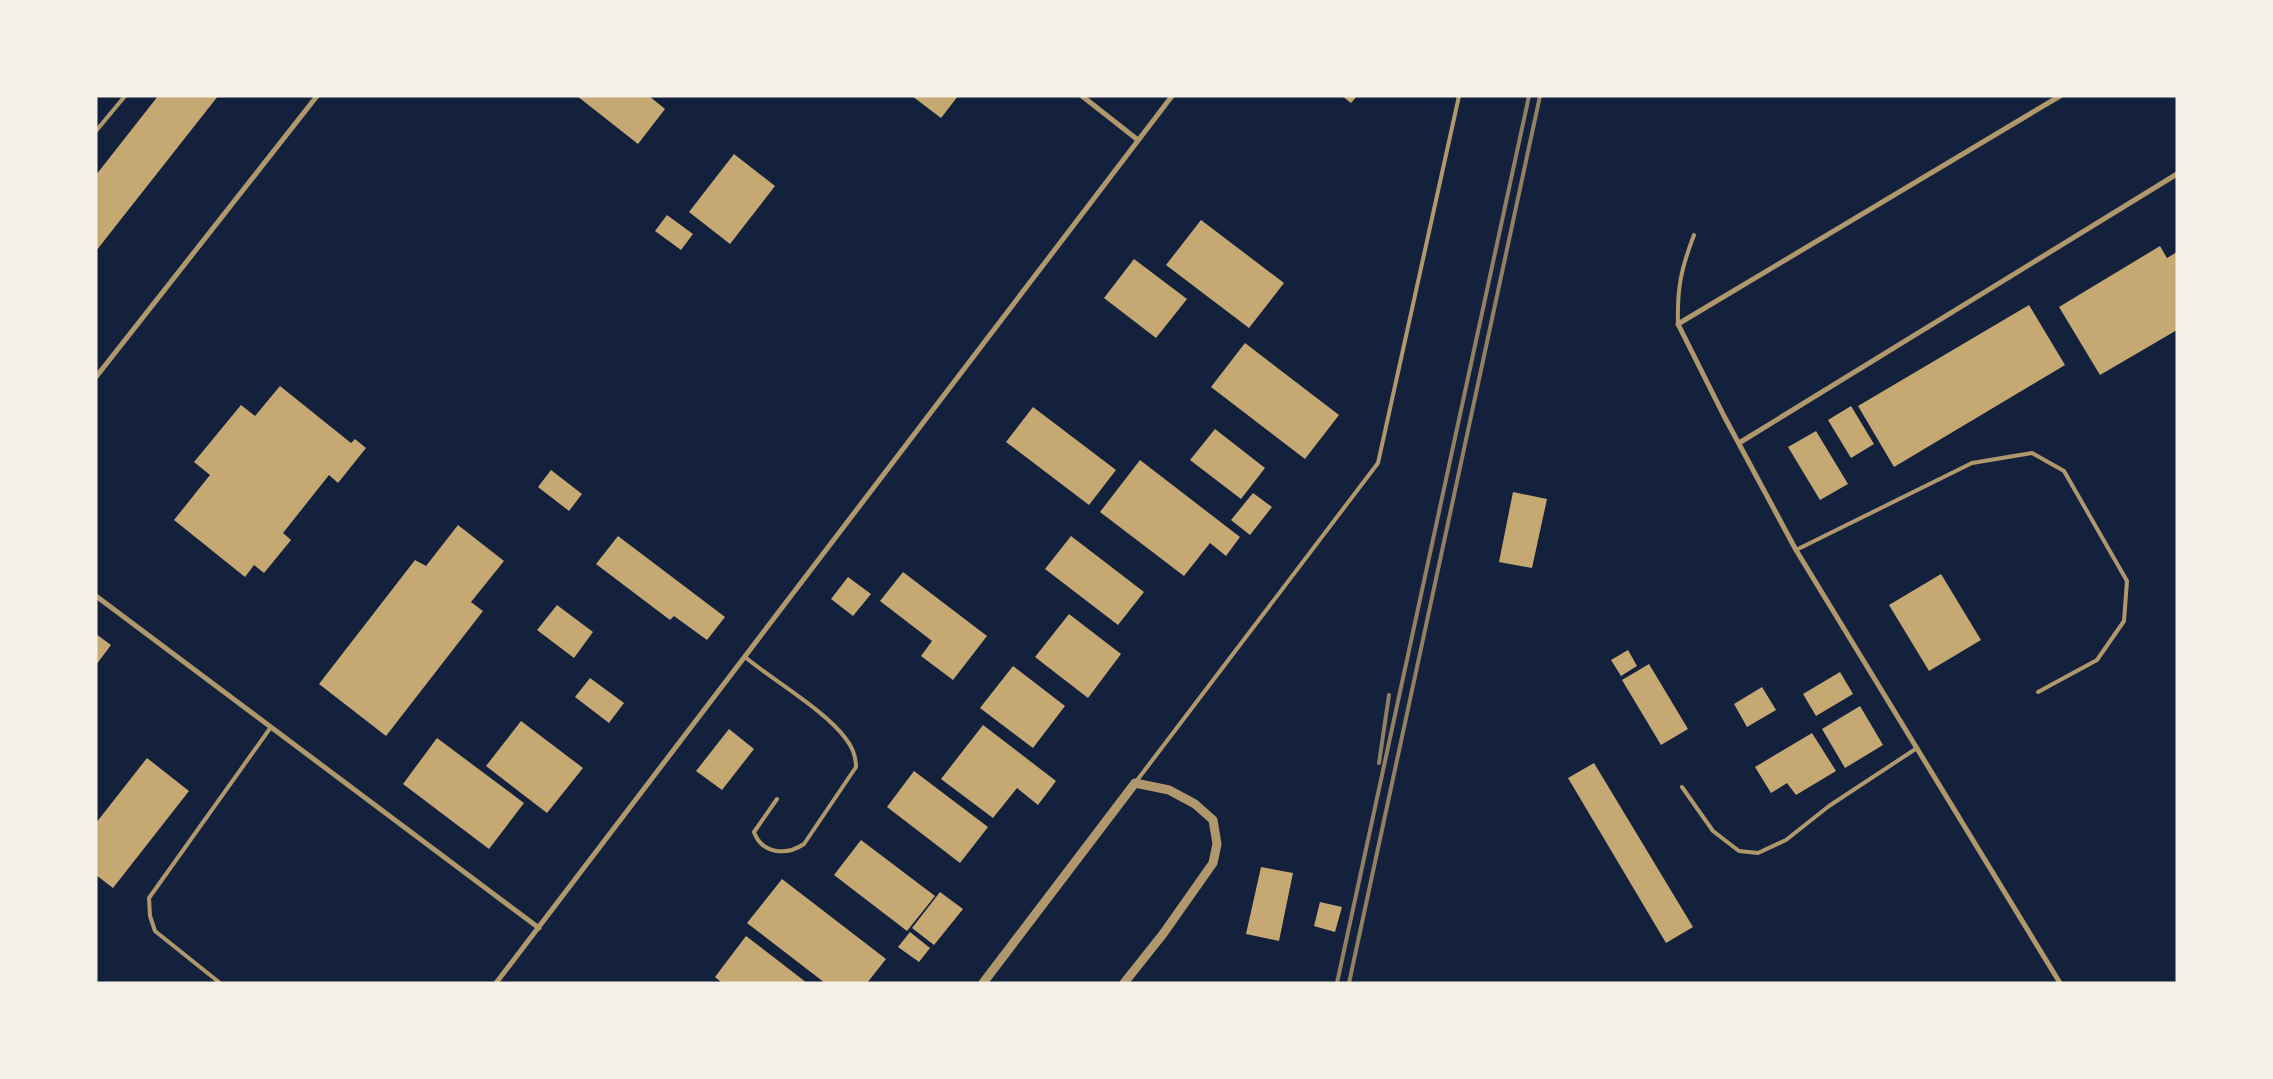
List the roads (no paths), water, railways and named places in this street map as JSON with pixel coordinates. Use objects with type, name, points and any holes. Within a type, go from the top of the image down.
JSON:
[{"type":"street","points":[[96,377],[317,96]]},
{"type":"street","points":[[1082,96],[1138,140]]},
{"type":"street","points":[[496,983],[1172,96]]},
{"type":"street","points":[[2060,96],[1678,324],[1796,550],[2060,983]]},
{"type":"street","points":[[1739,443],[2177,174]]},
{"type":"street","points":[[96,596],[539,928]]},
{"type":"street","points":[[983,983],[1136,783],[1169,790],[1194,804],[1213,820],[1217,844],[1213,862],[1163,934],[1124,983]]},
{"type":"lane","points":[[96,130],[125,96]]},
{"type":"lane","points":[[1136,783],[1378,463],[1459,96]]},
{"type":"lane","points":[[1678,324],[1677,296],[1681,268],[1694,235]]},
{"type":"lane","points":[[1796,550],[1972,463],[2032,453],[2064,471],[2126,582],[2124,621],[2097,660],[2038,692]]},
{"type":"lane","points":[[746,657],[822,716],[846,738],[855,754],[856,768],[804,844],[794,850],[769,849],[758,842],[754,832],[777,799]]},
{"type":"lane","points":[[220,983],[155,932],[150,916],[149,898],[270,727]]},
{"type":"lane","points":[[1682,787],[1713,831],[1739,851],[1758,853],[1786,840],[1828,806],[1917,748]]},
{"type":"railway","points":[[1337,983],[1529,96]]},
{"type":"railway","points":[[1349,983],[1540,96]]},
{"type":"railway","points":[[1379,763],[1389,695]]}]
